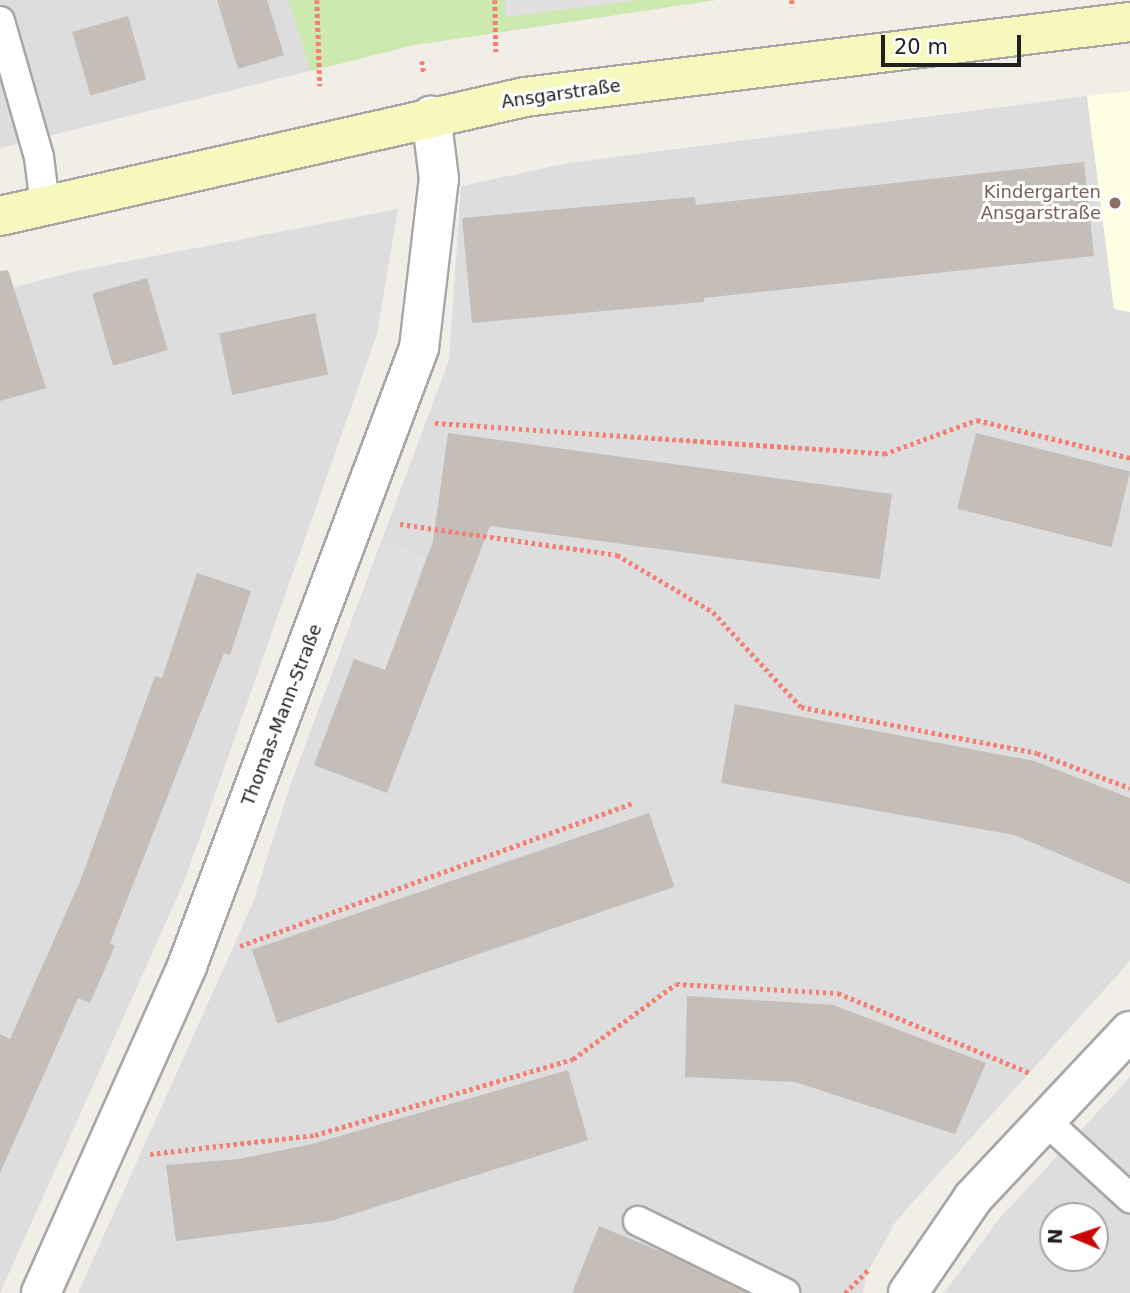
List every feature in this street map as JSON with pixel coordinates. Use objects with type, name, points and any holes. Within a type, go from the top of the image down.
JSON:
[{"type":"street","name":"Ansgarstraße","points":[[0,216],[431,115],[525,97],[1130,23]]},
{"type":"street","name":"Thomas-Mann-Straße","points":[[41,1293],[187,966],[395,420],[419,348],[439,179],[431,115]]},
{"type":"street","points":[[908,1293],[972,1198],[1076,1092],[1130,1031]]},
{"type":"lane","points":[[0,22],[38,157],[45,205]]},
{"type":"lane","points":[[1047,1122],[1130,1198]]},
{"type":"lane","points":[[638,1221],[785,1293]]},
{"type":"path","points":[[317,0],[320,86]]},
{"type":"path","points":[[495,0],[496,52]]},
{"type":"path","points":[[792,0],[792,7]]},
{"type":"path","points":[[395,420],[884,454],[977,421],[1130,458]]},
{"type":"path","points":[[356,518],[617,555],[713,612],[801,707],[1037,753],[1130,788]]},
{"type":"path","points":[[187,966],[632,803]]},
{"type":"path","points":[[100,1159],[315,1135],[573,1059],[676,984],[838,993],[1076,1092]]},
{"type":"shaded area","points":[[0,0],[716,0],[414,45],[0,148]]},
{"type":"shaded area","points":[[505,0],[640,0],[505,17]]},
{"type":"shaded area","name":"Kindergarten Ansgarstraße","points":[[1130,91],[1130,312],[1114,309],[1087,96]]},
{"type":"shaded area","points":[[1087,96],[1114,308],[1130,312],[1130,961],[896,1221],[867,1273],[863,1293],[78,1293],[252,905],[290,786],[449,360],[461,186],[569,163]]},
{"type":"shaded area","points":[[398,209],[377,334],[184,882],[0,1293],[0,291],[77,271]]},
{"type":"shaded area","points":[[384,541],[471,574],[428,686],[341,653]]},
{"type":"shaded area","points":[[1130,1077],[1130,1293],[944,1293],[1000,1218]]},
{"type":"green space","points":[[288,0],[716,0],[414,45],[311,71]]},
{"type":"building","points":[[217,0],[267,0],[284,55],[238,69]]},
{"type":"building","points":[[128,16],[146,79],[90,95],[72,32]]},
{"type":"building","points":[[1084,162],[1094,256],[704,298],[704,302],[472,323],[462,218],[695,197],[696,205]]},
{"type":"building","points":[[8,270],[46,388],[0,401],[0,271]]},
{"type":"building","points":[[147,278],[168,350],[113,366],[92,294]]},
{"type":"building","points":[[315,313],[328,375],[232,395],[219,333]]},
{"type":"building","points":[[448,433],[892,494],[880,579],[490,526],[387,793],[314,765],[354,659],[385,670],[433,541]]},
{"type":"building","points":[[976,433],[1130,471],[1111,547],[957,509]]},
{"type":"building","points":[[197,573],[251,591],[230,655],[224,653],[110,943],[115,946],[90,1003],[78,998],[0,1173],[0,1034],[10,1039],[81,879],[155,676],[162,678]]},
{"type":"building","points":[[735,704],[1034,761],[1130,798],[1130,884],[1014,835],[721,783]]},
{"type":"building","points":[[649,813],[674,887],[277,1023],[252,950]]},
{"type":"building","points":[[687,996],[833,1005],[986,1063],[955,1134],[795,1082],[685,1077]]},
{"type":"building","points":[[568,1070],[588,1140],[331,1221],[176,1241],[166,1165],[239,1159],[312,1144]]},
{"type":"building","points":[[599,1226],[672,1256],[747,1293],[572,1293]]},
{"type":"place","name":"Kindergarten Ansgarstraße","points":[[1115,203]]}]
